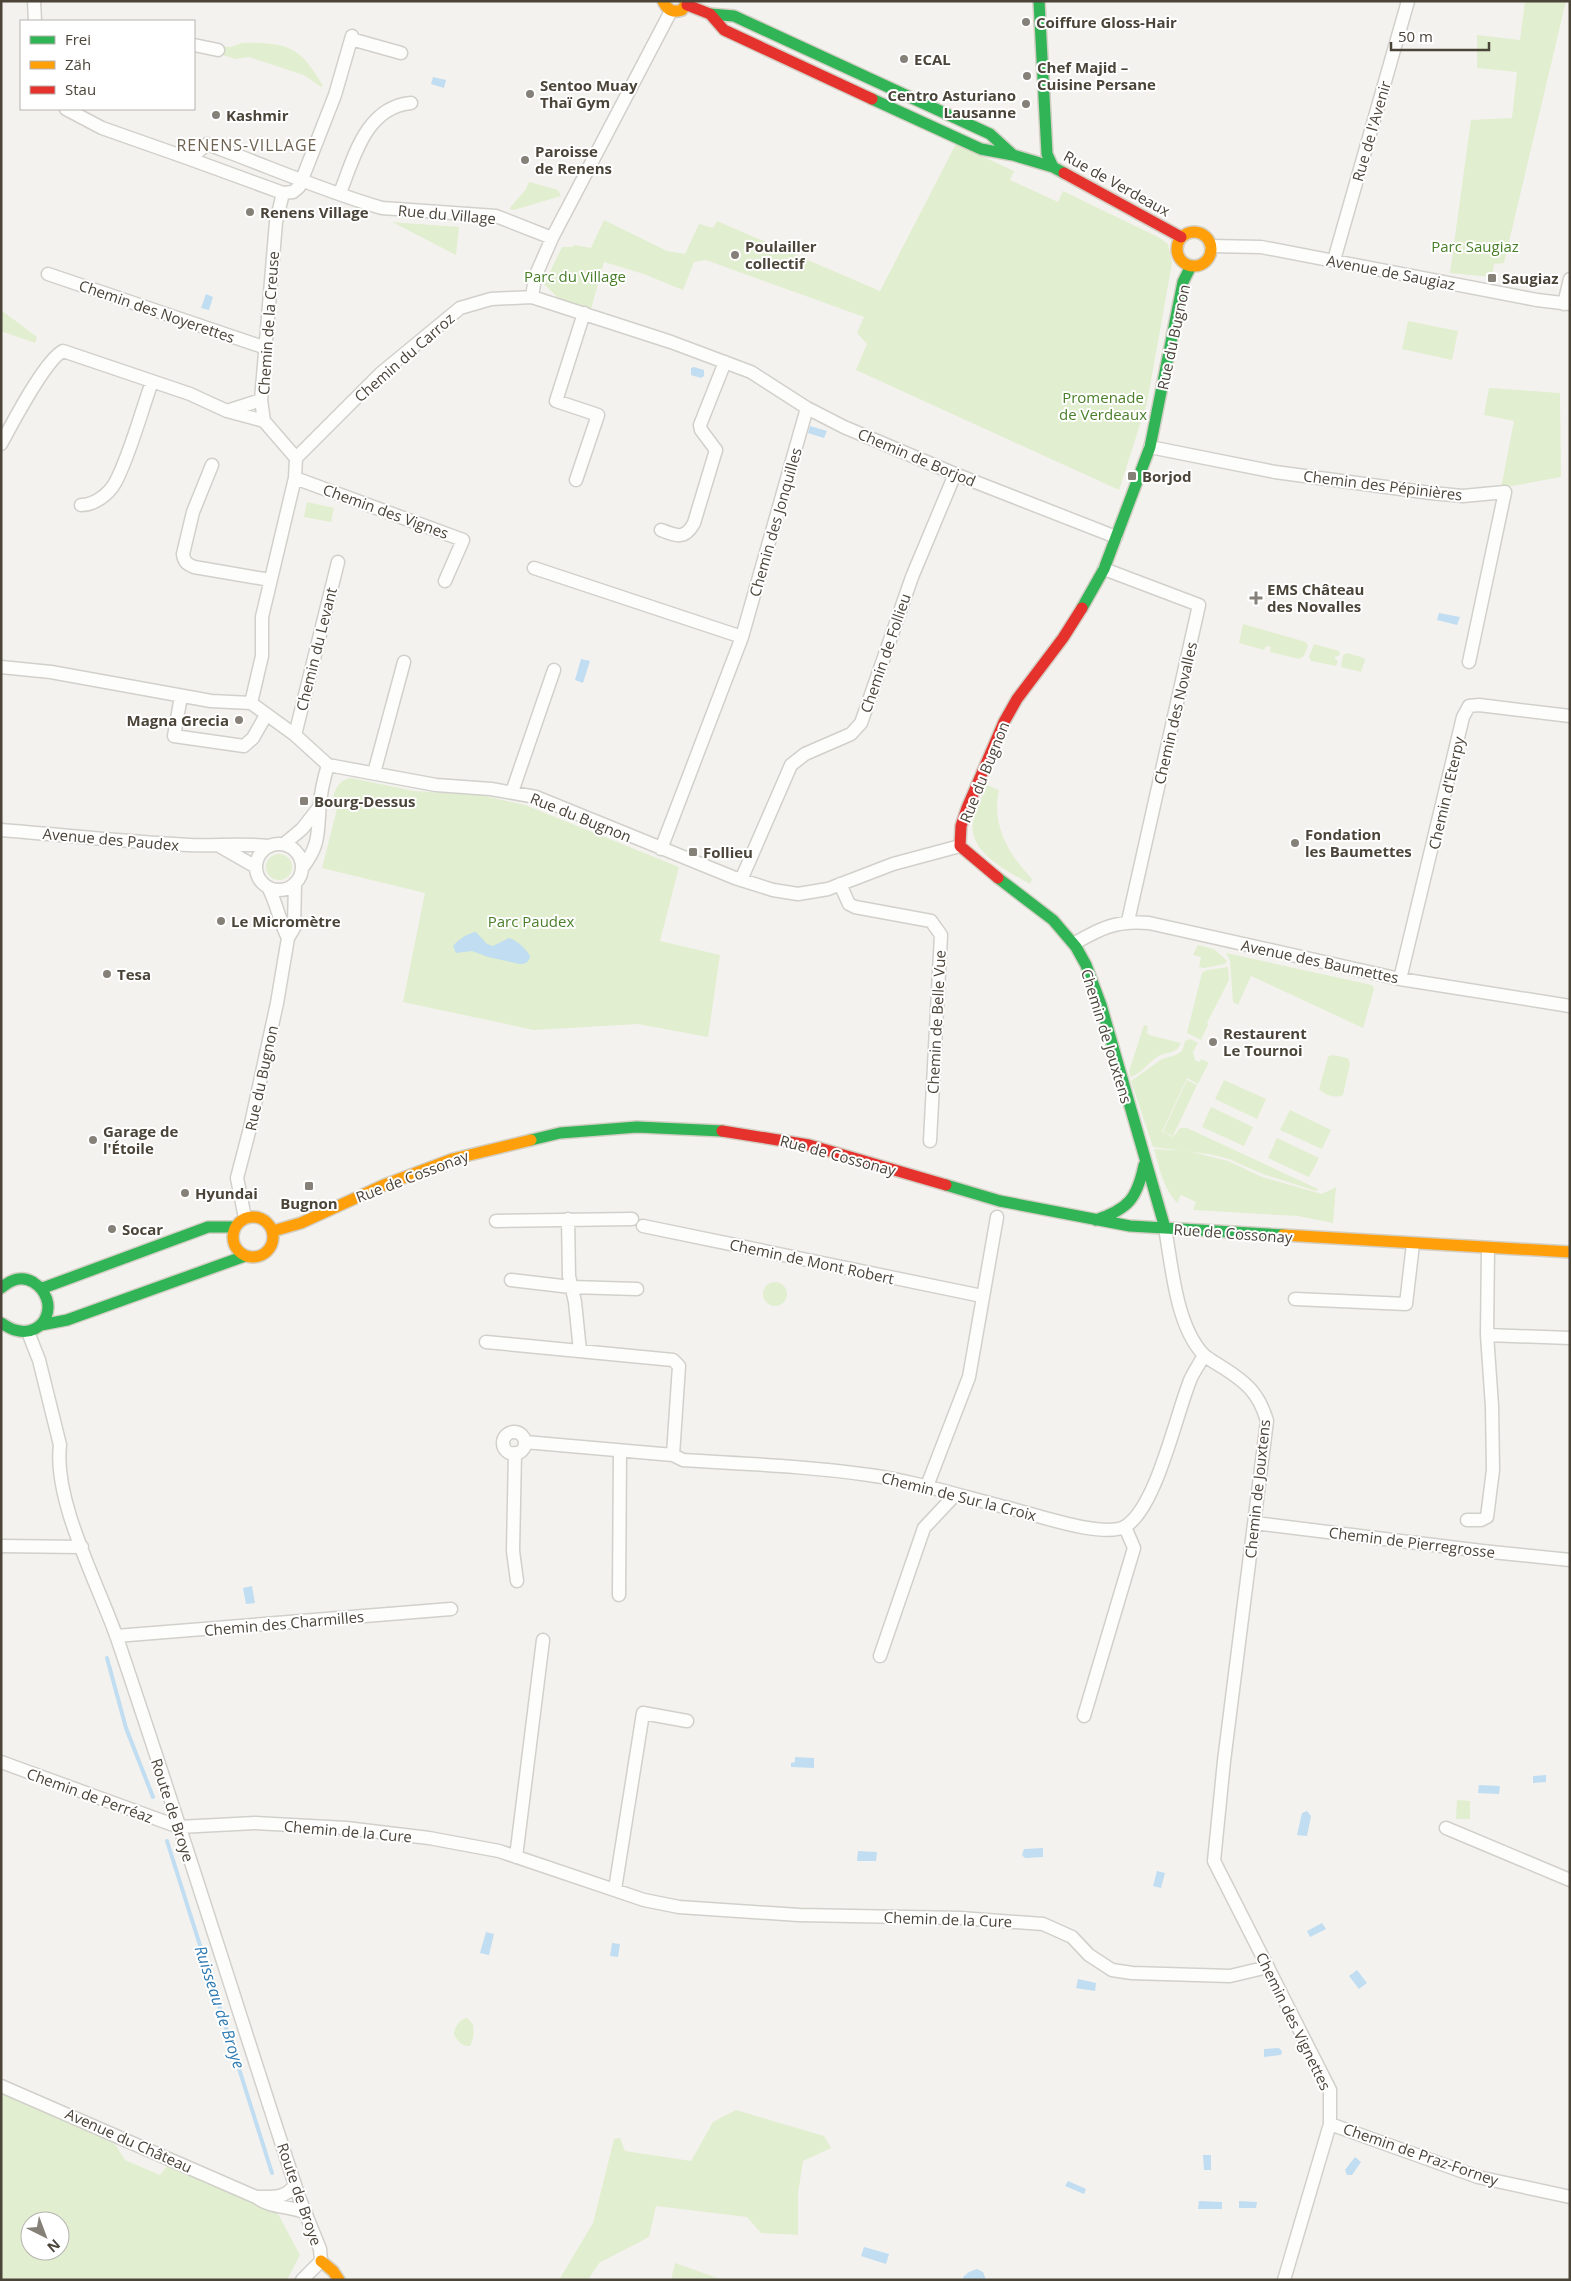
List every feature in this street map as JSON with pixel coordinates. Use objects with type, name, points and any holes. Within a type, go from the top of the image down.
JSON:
[{"type":"street","points":[[34,1],[35,20]]},
{"type":"street","name":"Rue de Verdeaux","points":[[1039,1],[1047,154],[1053,167],[1181,237]]},
{"type":"street","name":"Rue de l'Avenir","points":[[1334,260],[1408,1]]},
{"type":"street","points":[[532,297],[535,277],[552,238],[667,6],[678,12],[688,3],[710,14],[734,16],[990,134],[1013,155]]},
{"type":"street","points":[[710,14],[724,30],[981,149],[1013,155],[1053,167]]},
{"type":"street","points":[[68,110],[102,128],[282,193],[293,192],[300,187],[335,95],[351,38],[401,53]]},
{"type":"street","points":[[195,45],[218,50]]},
{"type":"street","points":[[869,97],[877,81]]},
{"type":"street","points":[[340,193],[360,142],[368,128],[382,113],[398,104],[411,103]]},
{"type":"street","points":[[953,136],[961,120]]},
{"type":"street","name":"Rue du Village","points":[[190,159],[207,144],[382,208],[496,216],[552,238]]},
{"type":"street","name":"Chemin de la Creuse","points":[[264,421],[261,400],[276,222],[282,193]]},
{"type":"street","points":[[1190,231],[1201,233],[1211,246],[1210,257],[1206,261],[1196,266],[1191,266],[1178,257],[1176,246],[1181,237],[1190,231]]},
{"type":"street","name":"Avenue de Saugiaz","points":[[1211,246],[1261,247],[1567,304]]},
{"type":"street","name":"Rue du Bugnon","points":[[245,1218],[237,1178],[250,1128],[277,1003],[288,938],[294,928],[295,883],[300,876],[302,868],[313,854],[318,838],[320,806],[328,765],[436,785],[512,792],[536,797],[741,880],[774,890],[798,894],[828,889],[893,864],[960,846],[961,826],[967,808],[1005,721],[1026,686],[1063,638],[1104,569],[1137,486],[1150,447],[1183,282],[1191,266]]},
{"type":"street","name":"Chemin des Noyerettes","points":[[48,274],[266,348]]},
{"type":"street","points":[[1567,304],[1570,279]]},
{"type":"street","name":"Chemin de Borjod","points":[[532,297],[584,313],[751,372],[807,408],[844,427],[955,474],[1116,537]]},
{"type":"street","name":"Chemin du Carroz","points":[[296,458],[380,374],[460,308],[491,299],[532,297]]},
{"type":"street","points":[[576,480],[598,415],[556,401],[584,313]]},
{"type":"street","points":[[1,444],[40,379],[58,353],[63,350],[190,394],[227,411],[264,421],[296,458],[295,478],[262,617],[262,656],[251,703]]},
{"type":"street","points":[[661,530],[678,537],[691,529],[694,523],[716,450],[701,430],[700,425],[725,362]]},
{"type":"street","points":[[81,505],[92,504],[115,484],[152,382]]},
{"type":"street","points":[[227,411],[261,400]]},
{"type":"street","name":"Chemin des Jonquilles","points":[[661,849],[742,637],[807,408]]},
{"type":"street","name":"Chemin des Pépinières","points":[[1150,447],[1275,472],[1431,493],[1463,496],[1505,492],[1469,662]]},
{"type":"street","points":[[212,465],[193,512],[183,554],[184,559],[189,565],[194,567],[270,580]]},
{"type":"street","name":"Chemin de Follieu","points":[[741,880],[792,765],[805,754],[852,734],[861,723],[912,577],[955,474]]},
{"type":"street","name":"Chemin des Vignes","points":[[295,478],[463,540],[445,581]]},
{"type":"street","name":"Chemin du Levant","points":[[294,736],[338,562]]},
{"type":"street","points":[[534,568],[742,637]]},
{"type":"street","name":"Chemin des Novalles","points":[[1104,569],[1199,605],[1128,921]]},
{"type":"street","points":[[374,773],[404,662]]},
{"type":"street","points":[[1,668],[51,672],[158,690],[181,696],[251,703],[328,765]]},
{"type":"street","name":"Rue du Bugnon","points":[[512,792],[554,670]]},
{"type":"street","points":[[181,696],[174,736],[244,746],[253,738],[266,715]]},
{"type":"street","name":"Chemin d'Eterpy","points":[[1400,979],[1463,717],[1469,706],[1479,705],[1570,716]]},
{"type":"street","name":"Rue du Bugnon","points":[[284,844],[302,829],[320,806]]},
{"type":"street","name":"Avenue des Paudex","points":[[1,830],[221,847],[244,843],[269,846]]},
{"type":"street","points":[[288,938],[282,927],[274,897],[259,878],[256,867],[260,855],[269,846],[284,844],[294,849],[300,857],[302,868]]},
{"type":"street","name":"Chemin de Jouxtens","points":[[960,846],[976,864],[1052,919],[1075,943],[1100,1005],[1165,1228],[1170,1263],[1190,1336],[1204,1355],[1237,1377],[1254,1392],[1267,1421],[1223,1767]]},
{"type":"street","name":"Avenue des Paudex","points":[[221,847],[256,867]]},
{"type":"street","points":[[268,887],[277,890],[287,888],[295,883]]},
{"type":"street","name":"Chemin de Belle Vue","points":[[840,884],[849,904],[931,921],[941,934],[930,1141]]},
{"type":"street","name":"Avenue des Baumettes","points":[[1075,943],[1112,924],[1128,921],[1165,925],[1400,979],[1570,1006]]},
{"type":"street","name":"Rue de Cossonay","points":[[273,1232],[301,1223],[384,1185],[453,1158],[560,1133],[637,1127],[718,1130],[815,1146],[1000,1201],[1130,1226],[1570,1252]]},
{"type":"street","name":"Chemin de Jouxtens","points":[[1096,1220],[1118,1213],[1134,1198],[1140,1187],[1144,1159]]},
{"type":"street","points":[[1,1323],[11,1331],[28,1332],[41,1325],[67,1320],[245,1256],[256,1257],[267,1252],[273,1243],[273,1232],[267,1221],[256,1216],[245,1218],[235,1227],[232,1235],[238,1251],[245,1256]]},
{"type":"street","points":[[927,1486],[969,1377],[997,1217]]},
{"type":"street","points":[[496,1221],[568,1219],[569,1276],[575,1302],[580,1351]]},
{"type":"street","name":"Chemin de Mont Robert","points":[[568,1219],[637,1223],[982,1296]]},
{"type":"street","points":[[43,1288],[208,1227],[235,1227]]},
{"type":"street","points":[[1295,1299],[1406,1304],[1413,1244]]},
{"type":"street","points":[[1467,1520],[1482,1520],[1487,1516],[1493,1470],[1492,1406],[1487,1334],[1488,1248]]},
{"type":"street","points":[[1,1288],[10,1280],[25,1278],[43,1288],[49,1303],[48,1315],[41,1325]]},
{"type":"street","points":[[511,1280],[571,1287],[637,1289]]},
{"type":"street","name":"Route de Broye","points":[[28,1332],[39,1360],[60,1445],[58,1459],[61,1480],[82,1547],[116,1636],[295,2185],[320,2249],[321,2261],[333,2271],[339,2280]]},
{"type":"street","points":[[1487,1334],[1570,1338]]},
{"type":"street","points":[[486,1342],[673,1360],[678,1363],[680,1366],[673,1455]]},
{"type":"street","points":[[1084,1716],[1134,1548],[1125,1527],[1142,1511],[1151,1492],[1192,1378],[1204,1355]]},
{"type":"street","points":[[517,1432],[525,1442],[523,1448],[515,1454],[509,1452],[504,1447],[505,1437],[510,1433],[517,1432]]},
{"type":"street","name":"Chemin de Sur la Croix","points":[[525,1442],[673,1455],[684,1460],[800,1467],[869,1475],[927,1486],[955,1495],[1100,1531],[1111,1531],[1125,1527]]},
{"type":"street","points":[[619,1595],[620,1451]]},
{"type":"street","points":[[515,1454],[513,1552],[517,1581]]},
{"type":"street","points":[[880,1656],[924,1528],[955,1495]]},
{"type":"street","name":"Chemin de Pierregrosse","points":[[1255,1523],[1570,1560]]},
{"type":"street","points":[[1,1546],[82,1547]]},
{"type":"street","name":"Chemin des Charmilles","points":[[116,1636],[451,1609]]},
{"type":"street","points":[[516,1856],[544,1640]]},
{"type":"street","points":[[615,1888],[643,1713],[687,1721]]},
{"type":"street","name":"Chemin de Perréaz","points":[[1,1762],[179,1827]]},
{"type":"street","name":"Chemin des Vignettes","points":[[1223,1767],[1214,1860],[1330,2090],[1330,2124],[1284,2280]]},
{"type":"street","name":"Chemin de la Cure","points":[[179,1827],[255,1823],[346,1828],[429,1838],[499,1851],[615,1888],[644,1900],[688,1908],[799,1915],[960,1918],[1043,1924],[1072,1936],[1089,1955],[1112,1970],[1132,1973],[1230,1976],[1268,1967]]},
{"type":"street","points":[[1446,1828],[1570,1880]]},
{"type":"street","name":"Avenue du Château","points":[[1,2086],[256,2197],[270,2206],[290,2207],[306,2213]]},
{"type":"street","name":"Chemin de Praz-Forney","points":[[1330,2124],[1478,2177],[1570,2197]]},
{"type":"street","name":"Avenue du Château","points":[[256,2197],[286,2194],[295,2185]]},
{"type":"street","points":[[302,2280],[321,2261]]},
{"type":"green space","name":"Parc Saugiaz","points":[[1525,1],[1566,1],[1504,263],[1494,264],[1492,277],[1450,273],[1471,120],[1512,118],[1517,72],[1477,68],[1477,35],[1520,40]]},
{"type":"green space","points":[[242,43],[271,44],[291,49],[307,62],[323,86],[321,87],[304,75],[249,57],[236,59],[219,54],[219,46],[231,47]]},
{"type":"green space","points":[[956,144],[1014,171],[1010,180],[1058,202],[1063,191],[1160,238],[1168,244],[1172,263],[1147,403],[1119,490],[856,370],[867,344],[857,333],[864,317],[706,260],[694,262],[683,290],[644,274],[604,262],[591,309],[562,302],[544,284],[562,247],[572,247],[574,245],[591,248],[604,220],[667,251],[685,254],[699,224],[713,228],[717,221],[880,291]]},
{"type":"green space","points":[[529,182],[558,190],[561,196],[514,210],[509,209],[526,189]]},
{"type":"green space","points":[[392,222],[459,227],[456,255]]},
{"type":"green space","points":[[1,310],[37,337],[35,343],[1,331]]},
{"type":"green space","points":[[1408,321],[1458,331],[1452,360],[1402,349]]},
{"type":"green space","points":[[1489,388],[1560,393],[1561,477],[1501,488],[1514,421],[1484,415]]},
{"type":"green space","points":[[307,502],[334,508],[331,522],[304,517]]},
{"type":"green space","points":[[1243,624],[1306,642],[1308,646],[1304,656],[1299,659],[1270,652],[1271,647],[1266,646],[1264,650],[1239,643]]},
{"type":"green space","points":[[1314,644],[1339,651],[1340,655],[1335,657],[1338,661],[1336,666],[1311,661],[1309,657]]},
{"type":"green space","points":[[1347,653],[1364,658],[1361,672],[1341,667],[1343,655]]},
{"type":"green space","name":"Parc Paudex","points":[[351,778],[414,791],[480,795],[525,805],[679,867],[660,941],[720,955],[708,1037],[638,1024],[534,1030],[403,1002],[425,893],[322,868],[337,809],[331,804],[337,787],[346,779]]},
{"type":"green space","points":[[987,785],[999,790],[997,803],[1000,827],[1009,850],[1032,879],[1030,884],[991,860],[977,843],[973,833],[973,822]]},
{"type":"green space","points":[[279,854],[288,858],[292,867],[288,876],[279,880],[270,876],[266,867],[270,858]]},
{"type":"green space","points":[[1198,945],[1214,949],[1227,961],[1225,964],[1204,968],[1199,967],[1201,957],[1193,955]]},
{"type":"green space","points":[[1226,953],[1372,985],[1374,989],[1363,1028],[1251,976],[1238,1005],[1233,1002],[1230,961]]},
{"type":"green space","points":[[1228,967],[1229,980],[1207,1023],[1208,1025],[1201,1040],[1187,1033],[1202,973],[1207,970]]},
{"type":"green space","points":[[1144,1025],[1148,1026],[1147,1033],[1149,1035],[1181,1043],[1174,1051],[1160,1055],[1141,1071],[1130,1077],[1129,1071]]},
{"type":"green space","points":[[1190,1039],[1198,1043],[1193,1052],[1195,1060],[1200,1062],[1201,1059],[1208,1062],[1208,1064],[1198,1084],[1187,1078],[1162,1132],[1173,1137],[1180,1128],[1187,1128],[1318,1189],[1316,1191],[1263,1174],[1229,1159],[1209,1154],[1153,1147],[1131,1081],[1162,1059],[1182,1051],[1185,1041]]},
{"type":"green space","points":[[1332,1055],[1348,1058],[1350,1064],[1343,1095],[1337,1097],[1330,1096],[1319,1089],[1328,1057]]},
{"type":"green space","points":[[1187,1080],[1197,1085],[1173,1136],[1163,1132]]},
{"type":"green space","points":[[1224,1080],[1266,1099],[1257,1119],[1215,1099]]},
{"type":"green space","points":[[1211,1107],[1253,1127],[1244,1146],[1202,1127]]},
{"type":"green space","points":[[1290,1110],[1331,1130],[1322,1149],[1280,1130]]},
{"type":"green space","points":[[1277,1138],[1319,1158],[1309,1177],[1268,1158]]},
{"type":"green space","points":[[1154,1149],[1188,1151],[1228,1161],[1262,1177],[1322,1194],[1336,1187],[1333,1223],[1298,1216],[1193,1210],[1196,1202],[1181,1195],[1177,1203],[1168,1191]]},
{"type":"green space","points":[[775,1282],[783,1286],[787,1294],[783,1302],[775,1306],[767,1302],[763,1294],[767,1286]]},
{"type":"green space","points":[[1457,1800],[1470,1801],[1470,1819],[1456,1819]]},
{"type":"green space","points":[[467,2018],[473,2024],[470,2046],[462,2045],[454,2035],[457,2024]]},
{"type":"green space","points":[[1,2093],[115,2144],[125,2160],[160,2175],[167,2166],[278,2214],[300,2255],[287,2280],[1,2280]]},
{"type":"green space","points":[[736,2110],[824,2136],[831,2148],[803,2161],[798,2193],[798,2235],[761,2233],[747,2217],[656,2206],[649,2237],[599,2263],[588,2280],[559,2280],[593,2223],[614,2139],[620,2138],[625,2151],[691,2161],[713,2122]]},
{"type":"green space","points":[[675,2263],[723,2280],[671,2280]]},
{"type":"water","points":[[433,77],[446,80],[444,88],[431,84]]},
{"type":"water","points":[[206,294],[213,297],[209,310],[201,308]]},
{"type":"water","points":[[691,368],[704,370],[704,376],[701,378],[691,375]]},
{"type":"water","points":[[810,426],[827,431],[824,438],[808,433]]},
{"type":"water","points":[[1439,613],[1460,617],[1457,625],[1437,620]]},
{"type":"water","points":[[581,659],[590,661],[583,683],[575,680]]},
{"type":"water","points":[[476,932],[487,944],[493,946],[509,938],[512,939],[526,950],[530,956],[529,960],[526,963],[520,964],[488,957],[472,951],[456,953],[453,946],[455,943],[467,935]]},
{"type":"water","points":[[252,1586],[255,1603],[246,1604],[243,1588]]},
{"type":"water","points":[[795,1757],[814,1758],[814,1768],[791,1767],[791,1763],[795,1762]]},
{"type":"water","points":[[1546,1775],[1546,1782],[1533,1783],[1533,1776]]},
{"type":"water","points":[[1479,1785],[1500,1786],[1499,1794],[1478,1793]]},
{"type":"water","points":[[1307,1811],[1311,1816],[1307,1836],[1297,1835],[1302,1813]]},
{"type":"water","points":[[1043,1848],[1043,1857],[1025,1858],[1022,1855],[1024,1849]]},
{"type":"water","points":[[858,1851],[877,1852],[876,1861],[857,1861]]},
{"type":"water","points":[[1157,1871],[1165,1873],[1161,1888],[1153,1886]]},
{"type":"water","points":[[1322,1923],[1326,1929],[1310,1937],[1307,1931]]},
{"type":"water","points":[[486,1932],[494,1934],[489,1955],[480,1953]]},
{"type":"water","points":[[612,1943],[620,1944],[618,1957],[610,1956]]},
{"type":"water","points":[[1357,1970],[1367,1983],[1359,1989],[1349,1976]]},
{"type":"water","points":[[1078,1979],[1096,1983],[1095,1991],[1076,1988]]},
{"type":"water","points":[[1279,2048],[1282,2051],[1281,2055],[1264,2057],[1264,2049]]},
{"type":"water","points":[[1203,2155],[1211,2155],[1211,2170],[1204,2170]]},
{"type":"water","points":[[1355,2157],[1361,2162],[1352,2175],[1347,2175],[1345,2170]]},
{"type":"water","points":[[1068,2181],[1086,2189],[1084,2194],[1065,2186]]},
{"type":"water","points":[[1199,2201],[1222,2202],[1222,2209],[1198,2209]]},
{"type":"water","points":[[1239,2201],[1257,2202],[1256,2208],[1239,2208]]},
{"type":"water","points":[[864,2247],[889,2254],[886,2264],[861,2256]]},
{"type":"water","points":[[977,2269],[983,2272],[986,2280],[964,2280],[963,2277]]},
{"type":"waterway","name":"Ruisseau de Broye","points":[[107,1658],[126,1728],[153,1797]]},
{"type":"waterway","name":"Ruisseau de Broye","points":[[167,1841],[272,2173]]},
{"type":"traffic: fast","points":[[1039,1],[1047,154],[1053,167]]},
{"type":"traffic: fast","points":[[710,14],[734,16],[990,134],[1013,155]]},
{"type":"traffic: fast","points":[[872,99],[981,149],[1013,155],[1053,167],[1064,173]]},
{"type":"traffic: fast","points":[[1082,608],[1104,569],[1150,447],[1183,282],[1191,266]]},
{"type":"traffic: fast","points":[[998,878],[1053,920],[1076,947],[1086,965],[1101,1005],[1165,1228]]},
{"type":"traffic: fast","points":[[531,1140],[560,1133],[637,1127],[722,1131]]},
{"type":"traffic: fast","points":[[1096,1220],[1116,1212],[1129,1201],[1138,1186],[1144,1165]]},
{"type":"traffic: fast","points":[[946,1185],[1000,1201],[1130,1226],[1283,1235]]},
{"type":"traffic: fast","points":[[43,1288],[208,1227],[235,1227]]},
{"type":"traffic: fast","points":[[41,1325],[67,1320],[245,1256]]},
{"type":"traffic: fast","points":[[1,1288],[16,1279],[29,1280],[42,1290],[47,1299],[48,1308],[42,1324],[35,1329],[26,1331],[15,1330],[1,1323]]},
{"type":"traffic: slow","points":[[663,1],[666,7],[673,11],[682,10],[688,1]]},
{"type":"traffic: slow","points":[[1194,232],[1201,233],[1206,237],[1210,242],[1211,249],[1210,256],[1206,261],[1201,265],[1194,266],[1187,265],[1182,261],[1178,256],[1177,249],[1178,242],[1182,237],[1187,233],[1194,232]]},
{"type":"traffic: slow","points":[[273,1231],[301,1223],[384,1185],[453,1159],[531,1140]]},
{"type":"traffic: slow","points":[[257,1217],[264,1220],[270,1226],[273,1237],[272,1245],[264,1254],[257,1257],[249,1257],[242,1254],[234,1245],[233,1233],[236,1226],[245,1218],[257,1217]]},
{"type":"traffic: slow","points":[[1283,1235],[1570,1252]]},
{"type":"traffic: slow","points":[[321,2261],[333,2271],[339,2280]]},
{"type":"traffic: jam","points":[[687,5],[710,14],[724,30],[872,99]]},
{"type":"traffic: jam","points":[[1064,173],[1181,237]]},
{"type":"traffic: jam","points":[[998,878],[960,846],[961,826],[1004,722],[1017,699],[1063,638],[1082,608]]},
{"type":"traffic: jam","points":[[722,1131],[809,1145],[946,1185]]},
{"type":"place","name":"Coiffure Gloss-Hair","points":[[1026,22]]},
{"type":"place","name":"ECAL","points":[[904,59]]},
{"type":"place","name":"Chef Majid – Cuisine Persane","points":[[1027,76]]},
{"type":"place","name":"Sentoo Muay Thaï Gym","points":[[530,94]]},
{"type":"place","name":"Centro Asturiano Lausanne","points":[[1026,104]]},
{"type":"place","name":"Kashmir","points":[[216,115]]},
{"type":"place","name":"Paroisse de Renens","points":[[525,160]]},
{"type":"place","name":"Renens Village","points":[[250,212]]},
{"type":"place","name":"Poulailler collectif","points":[[735,255]]},
{"type":"place","name":"Saugiaz","points":[[1492,278]]},
{"type":"place","name":"Borjod","points":[[1132,476]]},
{"type":"place","name":"EMS Château des Novalles","points":[[1256,598]]},
{"type":"place","name":"Magna Grecia","points":[[239,720]]},
{"type":"place","name":"Bourg-Dessus","points":[[304,801]]},
{"type":"place","name":"Fondation les Baumettes","points":[[1295,843]]},
{"type":"place","name":"Follieu","points":[[693,852]]},
{"type":"place","name":"Le Micromètre","points":[[221,921]]},
{"type":"place","name":"Tesa","points":[[107,974]]},
{"type":"place","name":"Restaurent Le Tournoi","points":[[1213,1042]]},
{"type":"place","name":"Garage de l'Étoile","points":[[93,1140]]},
{"type":"place","name":"Bugnon","points":[[309,1186]]},
{"type":"place","name":"Hyundai","points":[[185,1193]]},
{"type":"place","name":"Socar","points":[[112,1229]]},
{"type":"district","name":"RENENS-VILLAGE","points":[[247,145]]},
{"type":"park label","name":"Parc du Village","points":[[575,276]]},
{"type":"park label","name":"Promenade de Verdeaux","points":[[1103,406]]}]
